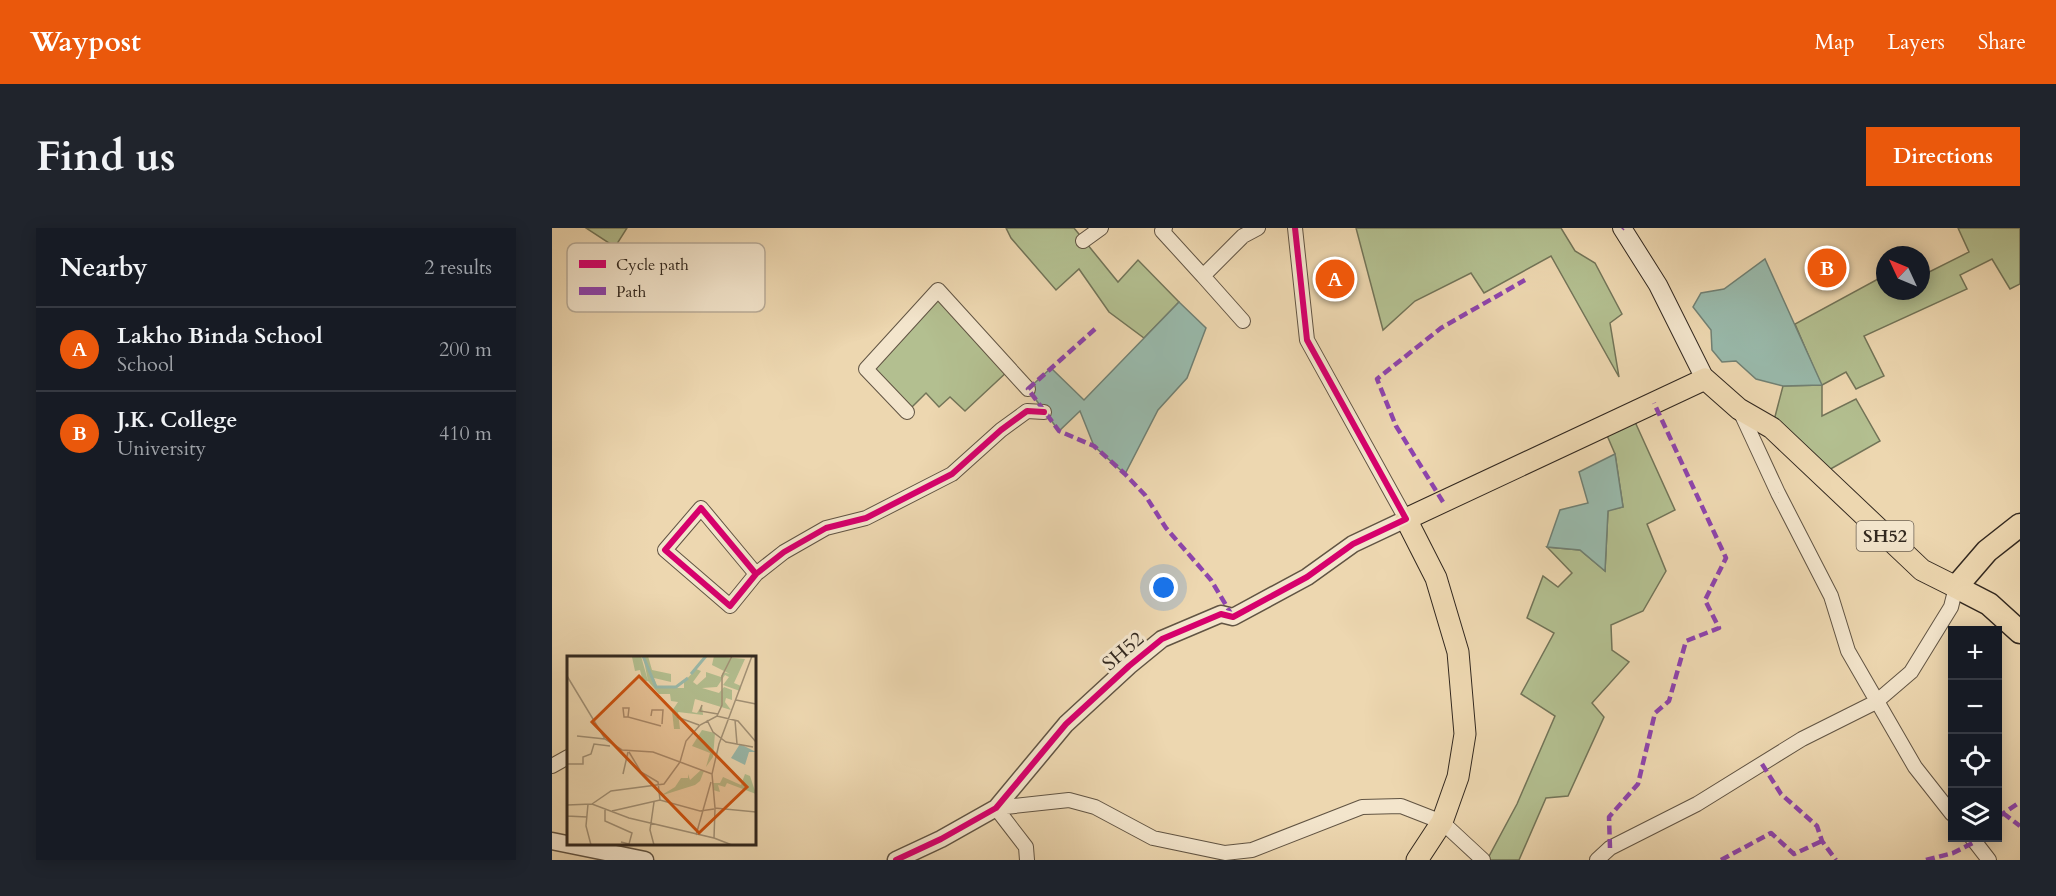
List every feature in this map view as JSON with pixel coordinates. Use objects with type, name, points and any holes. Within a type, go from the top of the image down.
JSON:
[{"type":"highway","points":[[2020,525],[1987,550],[1956,587],[1989,604],[2020,632]]},
{"type":"main road","points":[[1622,228],[1658,285],[1705,379]]},
{"type":"main road","name":"SH52","points":[[1406,519],[1705,379],[1739,409],[1772,428],[1922,570],[1956,587]]},
{"type":"main road","points":[[1406,519],[1436,578],[1458,652],[1465,734],[1458,777],[1442,822],[1417,860]]},
{"type":"street","points":[[1083,241],[1101,228]]},
{"type":"street","points":[[1165,228],[1162,231],[1243,321]]},
{"type":"street","points":[[1203,276],[1243,236],[1258,228]]},
{"type":"street","points":[[1295,228],[1307,340],[1406,519]]},
{"type":"street","points":[[907,412],[866,369],[938,290],[1028,389]]},
{"type":"street","points":[[1739,409],[1778,493],[1831,596],[1848,651],[1914,767],[1948,808]]},
{"type":"street","points":[[756,574],[701,508],[665,550],[730,606],[756,574],[784,552],[826,528],[866,518],[952,474],[1001,430],[1027,411],[1044,412]]},
{"type":"street","name":"SH52","points":[[896,860],[996,808],[1066,724],[1162,639],[1221,614],[1233,617],[1307,577],[1353,544],[1406,519]]},
{"type":"street","points":[[1597,860],[1610,848],[1696,804],[1802,739],[1876,702],[1911,672],[1951,607],[1956,587]]},
{"type":"street","points":[[552,766],[567,758]]},
{"type":"street","points":[[996,808],[1069,800],[1095,807],[1153,838],[1225,853],[1252,850],[1362,807],[1401,806],[1442,822],[1483,860]]},
{"type":"street","points":[[996,808],[1026,847],[1027,860]]},
{"type":"street","points":[[552,841],[567,844]]},
{"type":"street","points":[[1976,842],[1989,860]]},
{"type":"street","points":[[572,845],[645,860]]},
{"type":"green space","points":[[586,228],[627,228],[618,243],[609,243]]},
{"type":"green space","points":[[1006,228],[1074,228],[1118,282],[1138,260],[1179,302],[1144,338],[1109,312],[1079,269],[1056,290],[1011,238]]},
{"type":"green space","points":[[1356,228],[1561,228],[1575,251],[1595,263],[1622,314],[1610,323],[1619,377],[1551,256],[1484,293],[1471,273],[1415,301],[1383,330]]},
{"type":"green space","points":[[1958,228],[2020,228],[2020,284],[2010,289],[1992,259],[1960,275],[1967,289],[1864,336],[1884,376],[1856,389],[1846,372],[1822,385],[1822,416],[1856,399],[1880,441],[1820,475],[1772,428],[1783,386],[1821,385],[1795,324],[1876,280],[1876,300],[1930,300],[1930,272],[1969,252]]},
{"type":"green space","points":[[938,290],[1009,370],[965,411],[950,397],[939,407],[926,393],[907,412],[866,369]]},
{"type":"green space","points":[[1631,413],[1675,510],[1647,524],[1666,571],[1643,611],[1611,625],[1612,650],[1629,662],[1592,703],[1604,717],[1568,796],[1546,798],[1519,860],[1487,860],[1517,804],[1555,716],[1521,694],[1554,633],[1527,618],[1543,576],[1558,587],[1572,573],[1547,547],[1580,550],[1605,571],[1608,510],[1623,507],[1615,454],[1603,426]]},
{"type":"shaded area","points":[[1765,259],[1822,385],[1783,386],[1756,379],[1736,361],[1722,362],[1712,350],[1711,330],[1693,307],[1701,293],[1724,289]]},
{"type":"shaded area","points":[[1179,302],[1206,328],[1187,378],[1158,410],[1125,474],[1094,446],[1080,411],[1059,431],[1028,389],[1051,368],[1084,400]]},
{"type":"shaded area","points":[[1615,454],[1623,507],[1608,511],[1605,571],[1580,550],[1547,547],[1560,510],[1588,503],[1579,472]]},
{"type":"marked path","points":[[1443,502],[1396,426],[1377,379],[1441,328],[1525,280]]},
{"type":"marked path","points":[[1095,329],[1028,389],[1059,431],[1094,446],[1145,495],[1166,528],[1211,580],[1233,617]]},
{"type":"marked path","points":[[1610,848],[1609,817],[1638,784],[1655,713],[1669,701],[1686,641],[1719,628],[1705,600],[1726,558],[1654,403]]},
{"type":"marked path","points":[[1762,764],[1781,794],[1817,826],[1822,841],[1836,860]]},
{"type":"marked path","points":[[2002,814],[2020,802]]},
{"type":"marked path","points":[[2003,813],[2020,826]]},
{"type":"marked path","points":[[1721,860],[1771,833],[1794,854],[1822,841]]},
{"type":"marked path","points":[[1926,860],[1953,853],[1975,842]]},
{"type":"cycle path","points":[[896,860],[941,839],[996,808],[1066,724],[1162,639],[1221,614],[1233,617],[1307,577],[1353,544],[1406,519],[1307,340],[1295,228]]},
{"type":"cycle path","points":[[756,574],[730,606],[665,550],[701,508],[756,574],[784,552],[826,528],[866,518],[952,474],[1001,430],[1027,411],[1044,412]]},
{"type":"place","name":"J.K. College","points":[[1827,268]]},
{"type":"place","name":"Lakho Binda School","points":[[1335,279]]}]
